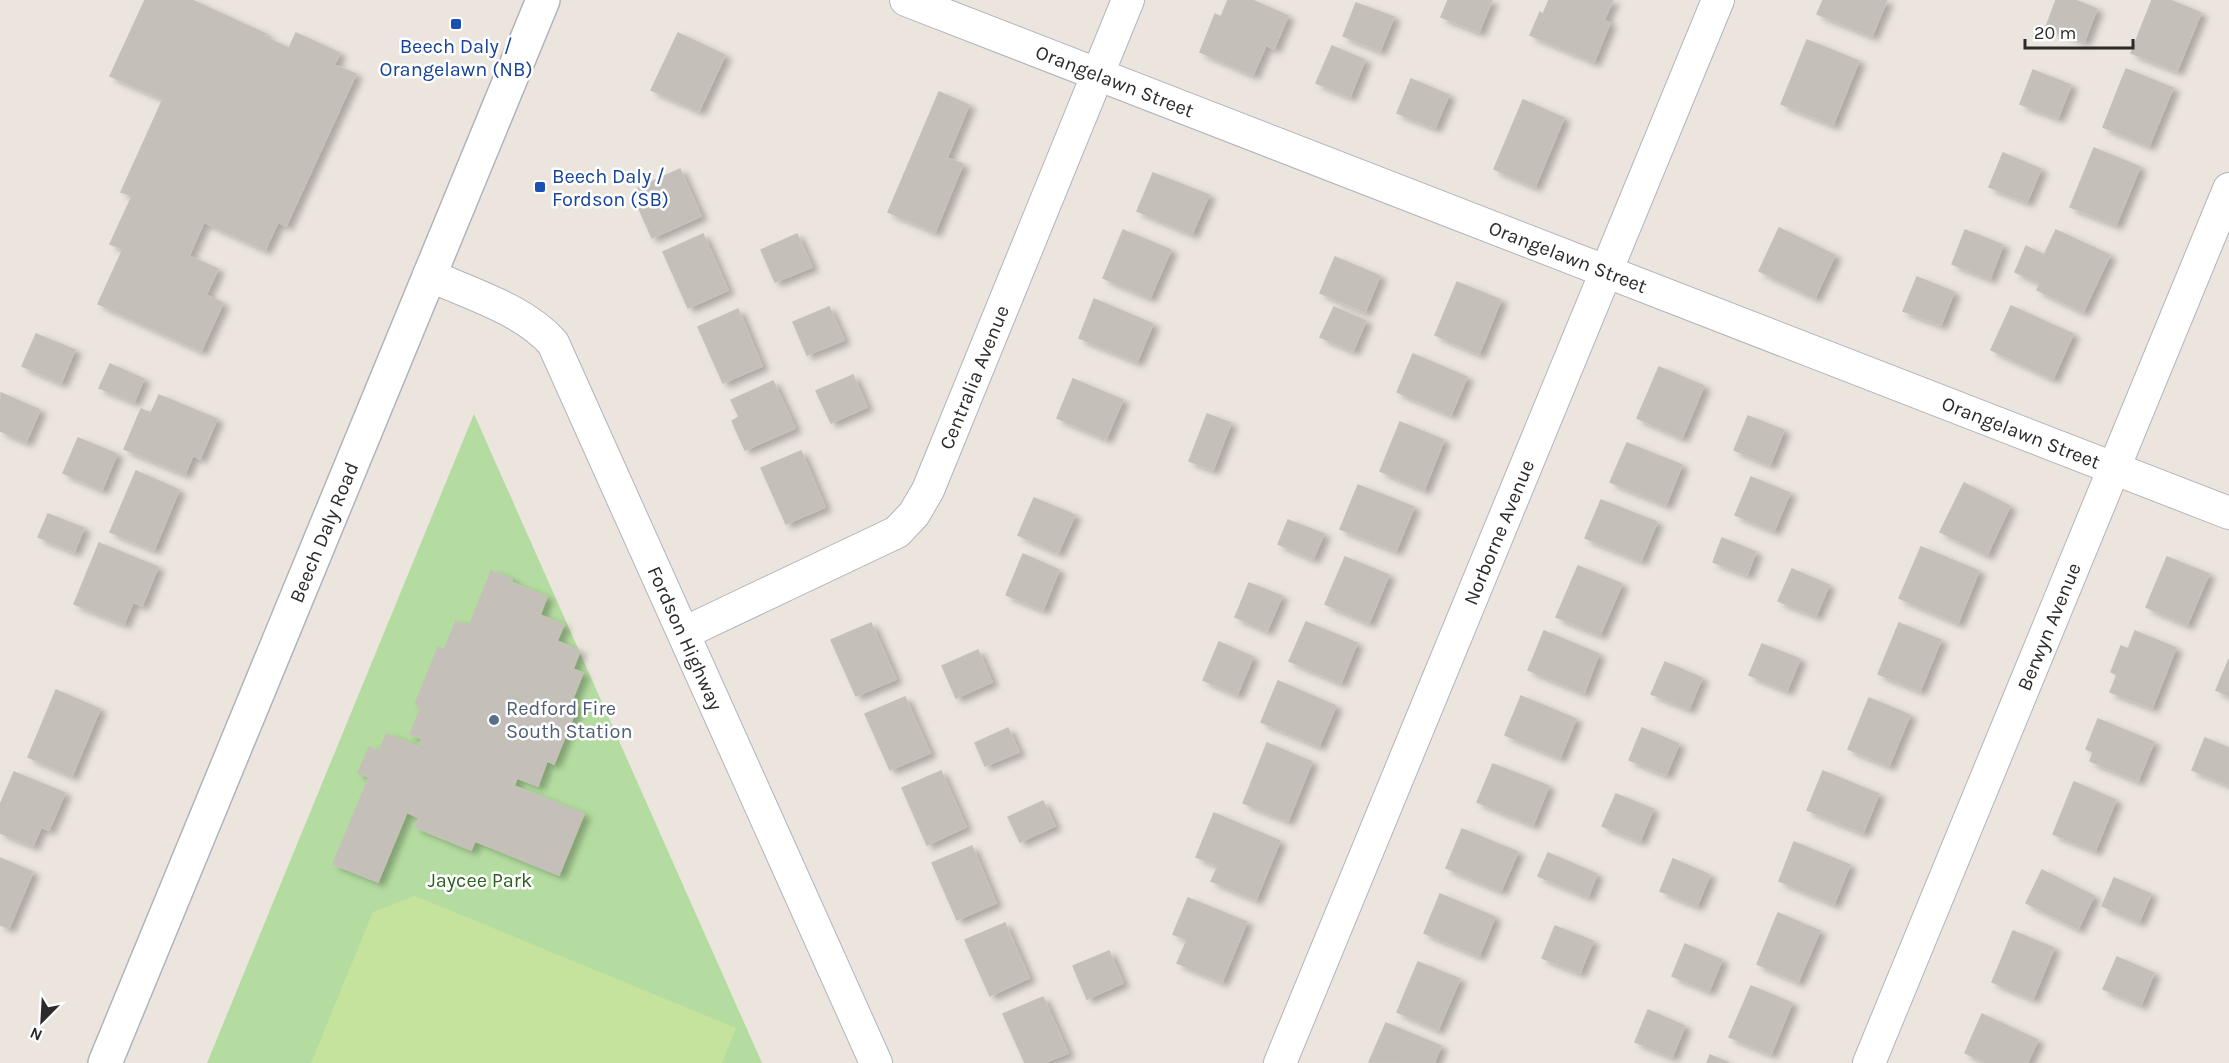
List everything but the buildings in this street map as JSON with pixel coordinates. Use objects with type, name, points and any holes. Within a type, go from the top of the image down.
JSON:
[{"type":"main road","name":"Beech Daly Road","points":[[105,1063],[543,0]]},
{"type":"street","name":"Orangelawn Street","points":[[906,0],[1605,273],[2229,513]]},
{"type":"street","name":"Centralia Avenue","points":[[684,633],[897,532],[914,514],[928,490],[1128,0]]},
{"type":"street","name":"Norborne Avenue","points":[[1280,1063],[1718,0]]},
{"type":"street","name":"Berwyn Avenue","points":[[1869,1063],[2229,189]]},
{"type":"street","name":"Fordson Highway","points":[[429,275],[526,318],[541,329],[553,343],[876,1063]]},
{"type":"green space","name":"Jaycee Park","points":[[474,414],[762,1063],[207,1063]]},
{"type":"green space","points":[[415,896],[736,1028],[722,1063],[311,1063],[373,912]]},
{"type":"place","name":"Beech Daly / Orangelawn (NB)","points":[[456,24]]},
{"type":"place","name":"Beech Daly / Fordson (SB)","points":[[540,187]]},
{"type":"place","name":"Redford Fire South Station","points":[[494,720]]}]
